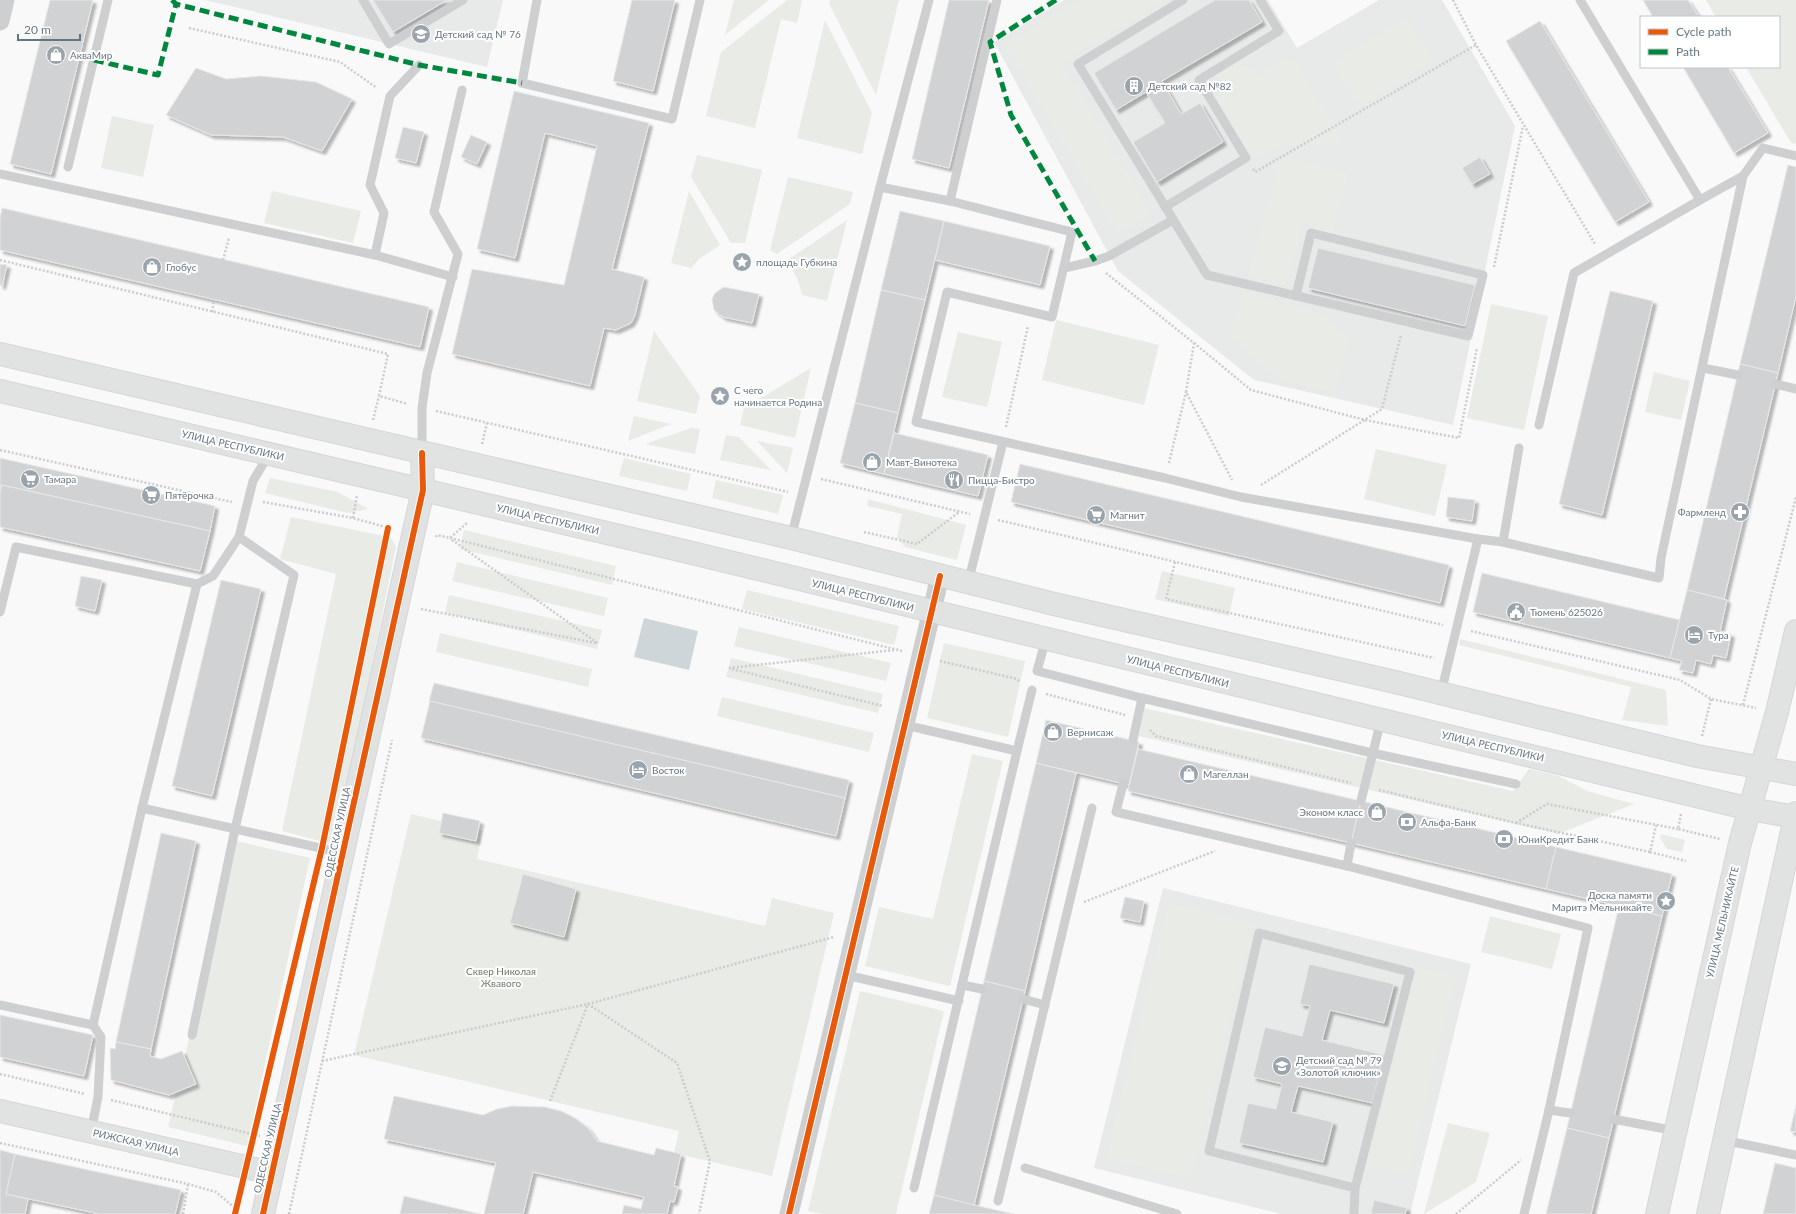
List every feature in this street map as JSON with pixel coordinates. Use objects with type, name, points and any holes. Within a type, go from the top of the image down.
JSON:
[{"type":"main road","points":[[0,354],[791,538],[1054,604],[1442,693],[1697,756],[1796,774]]},
{"type":"main road","name":"УЛИЦА РЕСПУБЛИКИ","points":[[0,391],[270,453],[932,611],[1750,809],[1796,817]]},
{"type":"main road","name":"ОДЕССКАЯ УЛИЦА","points":[[263,1214],[423,490],[422,453]]},
{"type":"main road","name":"УЛИЦА МЕЛЬНИКАЙТЕ","points":[[1657,1214],[1740,843],[1777,712],[1796,631]]},
{"type":"main road","points":[[1708,1214],[1723,1140],[1796,813]]},
{"type":"main road","name":"РИЖСКАЯ УЛИЦА","points":[[0,1112],[272,1173]]},
{"type":"street","points":[[0,21],[5,0]]},
{"type":"street","points":[[789,1214],[940,576]]},
{"type":"lane","points":[[68,167],[108,0]]},
{"type":"lane","points":[[363,0],[389,44],[463,0]]},
{"type":"lane","points":[[537,0],[522,83],[672,119],[700,0]]},
{"type":"lane","points":[[791,538],[929,0]]},
{"type":"lane","points":[[950,201],[997,0]]},
{"type":"lane","points":[[1183,0],[1078,64],[1207,275],[1296,296],[1405,321],[1468,336],[1483,275],[1311,233],[1296,296]]},
{"type":"lane","points":[[1165,207],[1246,158],[1199,80],[1279,31],[1260,0]]},
{"type":"lane","points":[[1580,0],[1700,200]]},
{"type":"lane","points":[[375,255],[384,213],[370,185],[390,96],[419,65]]},
{"type":"lane","points":[[422,453],[422,408],[427,373],[458,254],[434,212],[462,90]]},
{"type":"lane","points":[[880,187],[950,201],[1072,232],[1052,317],[947,292],[916,422],[1165,478],[1241,497],[1478,539],[1503,542],[1659,578],[1663,551],[1743,176],[1762,148],[1796,156]]},
{"type":"lane","points":[[0,174],[375,255],[453,277]]},
{"type":"lane","points":[[1539,425],[1574,273],[1743,176]]},
{"type":"lane","points":[[1064,268],[1110,256],[1173,220]]},
{"type":"lane","points":[[1703,368],[1738,375]]},
{"type":"lane","points":[[1775,384],[1796,389]]},
{"type":"lane","points":[[968,583],[1003,442]]},
{"type":"lane","points":[[1503,542],[1519,448]]},
{"type":"lane","points":[[0,612],[16,547],[197,584],[213,576],[239,537],[245,505],[253,481],[270,453]]},
{"type":"lane","points":[[192,1035],[235,829],[294,575],[239,537]]},
{"type":"lane","points":[[1442,693],[1448,661],[1478,539]]},
{"type":"lane","points":[[93,1025],[142,808],[197,584]]},
{"type":"lane","points":[[1046,639],[1037,671],[1142,698],[1372,753],[1516,784]]},
{"type":"lane","points":[[914,1188],[1032,690]]},
{"type":"lane","points":[[1133,740],[1142,698]]},
{"type":"lane","points":[[1361,801],[1381,720]]},
{"type":"lane","points":[[905,725],[1018,752]]},
{"type":"lane","points":[[1123,784],[1116,812],[1347,866],[1588,928],[1549,1110],[1524,1214]]},
{"type":"lane","points":[[142,808],[343,853]]},
{"type":"lane","points":[[998,1201],[1092,808]]},
{"type":"lane","points":[[1347,866],[1351,843]]},
{"type":"lane","points":[[1354,1188],[1209,1151],[1259,933],[1410,972],[1354,1188],[1354,1214]]},
{"type":"lane","points":[[846,975],[959,1001]]},
{"type":"lane","points":[[962,985],[982,990]]},
{"type":"lane","points":[[1023,999],[1045,1005]]},
{"type":"lane","points":[[0,1005],[93,1025],[101,1037],[98,1097],[92,1132]]},
{"type":"lane","points":[[1549,1110],[1570,1113]]},
{"type":"lane","points":[[1614,1119],[1676,1131]]},
{"type":"lane","points":[[1723,1140],[1796,1155]]},
{"type":"lane","points":[[1025,1168],[1177,1214]]},
{"type":"path","points":[[1453,0],[1476,45],[1603,256]]},
{"type":"path","points":[[189,28],[340,62],[390,96]]},
{"type":"path","points":[[1246,158],[1255,172],[1476,45]]},
{"type":"path","points":[[223,260],[232,224]]},
{"type":"path","points":[[0,260],[212,312],[214,300]]},
{"type":"path","points":[[1095,261],[1111,278],[1194,343],[1186,392],[1165,478]]},
{"type":"path","points":[[1003,442],[1031,312]]},
{"type":"path","points":[[1186,392],[1241,497],[1382,409],[1405,321]]},
{"type":"path","points":[[0,450],[245,505],[263,502],[353,518],[388,528],[353,700]]},
{"type":"path","points":[[618,454],[790,493],[799,508]]},
{"type":"path","points":[[807,475],[1680,680],[1711,700],[1777,712]]},
{"type":"path","points":[[1743,705],[1796,497]]},
{"type":"path","points":[[450,538],[467,522],[471,501]]},
{"type":"path","points":[[864,532],[917,544],[959,511]]},
{"type":"path","points":[[435,543],[437,535],[450,538],[896,650],[729,668],[883,706]]},
{"type":"path","points":[[420,613],[421,607],[599,644],[450,538]]},
{"type":"path","points":[[1175,562],[1166,599],[1448,661]]},
{"type":"path","points":[[921,656],[1017,679],[1032,690],[1138,718],[1156,736],[1516,823],[1686,861]]},
{"type":"path","points":[[289,1214],[392,737]]},
{"type":"path","points":[[1516,823],[1547,804],[1678,829]]},
{"type":"path","points":[[1650,852],[1656,825]]},
{"type":"path","points":[[1068,908],[1240,841]]},
{"type":"path","points":[[322,1060],[588,1004],[840,935]]},
{"type":"path","points":[[235,1214],[288,995]]},
{"type":"path","points":[[550,1101],[588,1004]]},
{"type":"path","points":[[588,1004],[677,1063],[710,1162],[699,1214]]},
{"type":"path","points":[[0,1074],[303,1146]]},
{"type":"path","points":[[0,1143],[188,1184],[216,1192],[236,1209]]},
{"type":"path","points":[[1456,1214],[1540,1145]]},
{"type":"path","points":[[182,1214],[188,1184]]},
{"type":"shaded area","name":"Детский сад № 76","points":[[205,0],[503,0],[487,67]]},
{"type":"shaded area","points":[[1064,0],[1268,0],[1297,48],[1379,0],[1442,0],[1515,126],[1453,425],[1254,380],[1118,271],[994,42]]},
{"type":"shaded area","points":[[644,618],[698,631],[689,670],[634,657]]},
{"type":"shaded area","name":"Детский сад № 79 «Золотой ключик»","points":[[1163,888],[1471,964],[1410,1214],[1281,1214],[1094,1168]]},
{"type":"green space","points":[[734,0],[769,0],[725,35]]},
{"type":"green space","points":[[787,0],[802,0],[797,23],[781,19],[755,128],[706,116],[721,52]]},
{"type":"green space","points":[[830,0],[899,0],[876,95],[829,4]]},
{"type":"green space","points":[[1078,0],[1167,0],[1062,63],[1152,214],[1118,234],[1004,44]]},
{"type":"green space","points":[[1706,0],[1796,0],[1796,144],[1791,143],[1747,68],[1780,68],[1780,16],[1715,16]]},
{"type":"green space","points":[[1407,17],[1434,62],[1359,107],[1332,62]]},
{"type":"green space","points":[[825,20],[872,113],[862,154],[797,138]]},
{"type":"green space","points":[[1291,55],[1345,145],[1281,144],[1254,160],[1216,97],[1215,82],[1219,73],[1234,63],[1248,66],[1258,75]]},
{"type":"green space","points":[[112,116],[154,125],[143,177],[101,168]]},
{"type":"green space","points":[[697,155],[762,170],[745,243],[731,243],[691,177]]},
{"type":"green space","points":[[1281,155],[1349,173],[1332,234],[1302,226],[1286,286],[1248,276]]},
{"type":"green space","points":[[788,177],[853,192],[850,204],[777,254],[770,250]]},
{"type":"green space","points":[[272,191],[361,211],[353,243],[264,223]]},
{"type":"green space","points":[[689,191],[720,245],[699,259],[691,268],[671,263]]},
{"type":"green space","points":[[847,220],[827,301],[802,295],[800,285],[786,261]]},
{"type":"green space","points":[[1242,291],[1317,312],[1349,337],[1336,393],[1281,381],[1230,337]]},
{"type":"green space","points":[[1491,304],[1548,316],[1524,430],[1467,418]]},
{"type":"green space","points":[[1056,320],[1159,345],[1144,405],[1042,380]]},
{"type":"green space","points":[[654,331],[700,396],[696,414],[637,401]]},
{"type":"green space","points":[[958,332],[1002,342],[987,407],[942,397]]},
{"type":"green space","points":[[811,368],[795,438],[740,425],[744,408]]},
{"type":"green space","points":[[1654,372],[1690,381],[1681,420],[1645,412]]},
{"type":"green space","points":[[634,416],[671,424],[628,441]]},
{"type":"green space","points":[[691,428],[700,429],[695,454],[645,444]]},
{"type":"green space","points":[[726,435],[739,437],[771,470],[720,460]]},
{"type":"green space","points":[[757,441],[793,448],[787,473]]},
{"type":"green space","points":[[1376,449],[1447,465],[1435,516],[1364,499]]},
{"type":"green space","points":[[624,458],[691,474],[687,491],[619,476]]},
{"type":"green space","points":[[270,478],[338,492],[368,509],[348,513],[265,493]]},
{"type":"green space","points":[[716,480],[783,495],[778,514],[712,498]]},
{"type":"green space","points":[[868,499],[966,525],[957,560],[905,547],[897,537],[902,514],[867,506]]},
{"type":"green space","points":[[291,517],[389,537],[392,539],[396,547],[335,845],[282,831],[336,574],[280,559]]},
{"type":"green space","points":[[464,530],[616,566],[612,585],[460,549]]},
{"type":"green space","points":[[457,562],[608,598],[604,616],[452,581]]},
{"type":"green space","points":[[1162,571],[1235,588],[1229,616],[1155,599]]},
{"type":"green space","points":[[747,590],[899,626],[894,645],[742,609]]},
{"type":"green space","points":[[449,595],[602,630],[597,649],[445,613]]},
{"type":"green space","points":[[739,627],[891,663],[886,681],[734,646]]},
{"type":"green space","points":[[440,633],[592,669],[588,687],[436,652]]},
{"type":"green space","points":[[1460,639],[1666,690],[1668,726],[1622,720],[1631,687],[1459,645]]},
{"type":"green space","points":[[944,643],[1025,661],[1008,737],[927,718]]},
{"type":"green space","points":[[731,658],[883,694],[878,713],[726,677]]},
{"type":"green space","points":[[722,697],[874,733],[869,752],[717,716]]},
{"type":"green space","points":[[1144,708],[1513,791],[1529,769],[1559,776],[1587,791],[1634,804],[1558,834],[1139,736]]},
{"type":"green space","points":[[972,754],[1003,761],[950,986],[865,966],[879,907],[933,919]]},
{"type":"green space","name":"Сквер Николая Жвавого","points":[[411,814],[483,831],[477,859],[765,926],[772,898],[834,913],[772,1176],[674,1153],[679,1131],[354,1055]]},
{"type":"green space","points":[[1661,834],[1685,840],[1682,852],[1667,849],[1660,838]]},
{"type":"green space","points":[[236,841],[310,858],[247,1146],[168,1127]]},
{"type":"green space","points":[[1168,902],[1254,923],[1191,1179],[1106,1159]]},
{"type":"green space","points":[[1490,916],[1561,934],[1552,969],[1481,952]]},
{"type":"green space","points":[[1416,966],[1457,976],[1408,1175],[1368,1165]]},
{"type":"green space","points":[[860,991],[944,1011],[896,1214],[822,1214],[808,1211]]},
{"type":"green space","points":[[1448,1123],[1490,1133],[1476,1182],[1424,1214]]},
{"type":"building","points":[[50,0],[93,0],[51,174],[10,164]]},
{"type":"building","points":[[373,0],[447,0],[393,32]]},
{"type":"building","points":[[632,0],[675,0],[653,91],[613,81]]},
{"type":"building","points":[[949,0],[989,0],[949,168],[912,159]]},
{"type":"building","name":"Детский сад №82","points":[[1215,0],[1249,0],[1262,22],[1162,81],[1181,114],[1200,103],[1223,142],[1157,182],[1133,142],[1165,123],[1146,92],[1116,110],[1094,73]]},
{"type":"building","points":[[1643,0],[1688,0],[1698,16],[1652,16]]},
{"type":"building","points":[[1540,21],[1649,202],[1615,222],[1506,41]]},
{"type":"building","points":[[196,68],[226,79],[261,76],[316,82],[352,99],[322,151],[283,137],[211,135],[166,115]]},
{"type":"building","points":[[1684,68],[1729,68],[1768,133],[1734,153]]},
{"type":"building","points":[[514,91],[649,123],[612,269],[644,277],[635,315],[631,323],[616,330],[604,328],[590,386],[452,354],[472,269],[564,285],[597,146],[545,133],[515,258],[477,249]]},
{"type":"building","points":[[403,127],[424,132],[416,163],[395,158]]},
{"type":"building","points":[[471,135],[487,142],[477,164],[461,157]]},
{"type":"building","points":[[1480,157],[1490,174],[1472,184],[1462,168]]},
{"type":"building","points":[[1788,165],[1796,167],[1796,296],[1778,373],[1740,364]]},
{"type":"building","points":[[2,208],[429,307],[420,347],[0,250],[0,218]]},
{"type":"building","points":[[900,211],[944,221],[925,300],[881,290]]},
{"type":"building","points":[[944,221],[1050,246],[1040,285],[935,260]]},
{"type":"building","points":[[1318,248],[1475,285],[1465,326],[1308,288]]},
{"type":"building","points":[[0,264],[7,265],[2,286],[0,285]]},
{"type":"building","points":[[724,287],[759,294],[752,323],[723,317],[714,310],[712,299],[715,293]]},
{"type":"building","points":[[881,290],[925,300],[898,413],[855,403]]},
{"type":"building","points":[[1610,291],[1653,301],[1602,515],[1559,504]]},
{"type":"building","points":[[1740,364],[1778,373],[1724,599],[1687,590]]},
{"type":"building","points":[[855,403],[898,413],[884,474],[840,463]]},
{"type":"building","points":[[894,433],[988,455],[978,496],[884,474]]},
{"type":"building","points":[[0,458],[215,506],[210,531],[2,485],[0,492]]},
{"type":"building","points":[[1020,464],[1449,565],[1440,603],[1011,502]]},
{"type":"building","points":[[2,485],[210,531],[200,571],[0,527],[0,492]]},
{"type":"building","points":[[1448,497],[1475,500],[1472,521],[1446,517]]},
{"type":"building","points":[[1482,573],[1680,620],[1670,658],[1473,612]]},
{"type":"building","points":[[81,576],[102,580],[95,611],[75,606]]},
{"type":"building","points":[[221,580],[261,589],[212,796],[172,786]]},
{"type":"building","points":[[1687,590],[1727,600],[1720,631],[1731,634],[1726,658],[1713,655],[1711,664],[1696,660],[1693,673],[1679,670],[1682,661],[1670,658]]},
{"type":"building","points":[[434,683],[849,780],[845,798],[429,701]]},
{"type":"building","points":[[430,701],[845,798],[836,836],[421,738]]},
{"type":"building","points":[[1046,720],[1139,742],[1129,785],[1036,763]]},
{"type":"building","points":[[1138,749],[1361,801],[1351,843],[1128,791]]},
{"type":"building","points":[[1036,763],[1076,773],[1025,991],[984,981]]},
{"type":"building","points":[[1361,801],[1556,847],[1546,889],[1351,843]]},
{"type":"building","points":[[443,813],[480,821],[476,841],[439,833]]},
{"type":"building","points":[[161,833],[196,841],[151,1049],[116,1042]]},
{"type":"building","points":[[1556,847],[1672,874],[1662,916],[1546,889]]},
{"type":"building","points":[[523,874],[576,889],[564,937],[510,923]]},
{"type":"building","points":[[1125,897],[1144,901],[1140,922],[1120,918]]},
{"type":"building","points":[[1619,906],[1662,916],[1609,1138],[1567,1128]]},
{"type":"building","points":[[1309,964],[1394,984],[1384,1023],[1330,1010],[1322,1040],[1384,1055],[1372,1103],[1298,1086],[1291,1112],[1333,1122],[1323,1162],[1239,1143],[1248,1103],[1276,1109],[1282,1084],[1253,1077],[1265,1027],[1302,1036],[1310,1006],[1300,1004]]},
{"type":"building","points":[[984,981],[1025,991],[974,1205],[934,1195]]},
{"type":"building","points":[[0,1015],[93,1035],[84,1076],[0,1057]]},
{"type":"building","points":[[116,1042],[151,1049],[150,1056],[161,1059],[182,1051],[196,1084],[169,1095],[111,1080],[110,1048],[115,1049]]},
{"type":"building","points":[[394,1096],[483,1115],[497,1109],[512,1106],[545,1107],[561,1111],[575,1118],[588,1128],[597,1141],[654,1155],[656,1148],[681,1154],[674,1186],[678,1187],[674,1202],[670,1201],[667,1214],[622,1214],[624,1205],[641,1209],[644,1197],[533,1172],[523,1214],[484,1214],[496,1163],[384,1139]]},
{"type":"building","points":[[1796,1105],[1796,1132],[1790,1131]]},
{"type":"building","points":[[1567,1128],[1609,1138],[1591,1214],[1546,1214]]},
{"type":"building","points":[[0,1150],[15,1154],[6,1194],[28,1199],[25,1214],[0,1214]]},
{"type":"building","points":[[15,1154],[181,1190],[175,1214],[100,1214],[6,1194]]},
{"type":"building","points":[[1775,1163],[1796,1168],[1796,1214],[1763,1214]]},
{"type":"building","points":[[934,1195],[974,1205],[1014,1214],[929,1214]]},
{"type":"building","points":[[404,1196],[480,1214],[400,1214]]},
{"type":"building","points":[[1374,1200],[1407,1208],[1405,1214],[1371,1214]]},
{"type":"marked path","points":[[172,0],[176,4],[419,65],[522,83]]},
{"type":"marked path","points":[[1056,0],[990,42],[1011,115],[1095,261]]},
{"type":"marked path","points":[[94,60],[158,75],[176,4]]},
{"type":"cycle path","points":[[263,1214],[423,490],[422,453]]},
{"type":"cycle path","points":[[235,1214],[322,848],[388,528]]},
{"type":"cycle path","points":[[789,1214],[940,576]]},
{"type":"place","name":"Детский сад № 76","points":[[421,34]]},
{"type":"place","name":"АкваМир","points":[[56,55]]},
{"type":"place","name":"Детский сад №82","points":[[1134,86]]},
{"type":"place","name":"площадь Губкина","points":[[742,262]]},
{"type":"place","name":"Глобус","points":[[152,267]]},
{"type":"place","name":"С чего начинается Родина","points":[[720,396]]},
{"type":"place","name":"Мавт-Винотека","points":[[872,462]]},
{"type":"place","name":"Тамара","points":[[30,479]]},
{"type":"place","name":"Пицца-Бистро","points":[[954,480]]},
{"type":"place","name":"Пятёрочка","points":[[151,495]]},
{"type":"place","name":"Фармленд","points":[[1740,512]]},
{"type":"place","name":"Магнит","points":[[1096,515]]},
{"type":"place","name":"Тюмень 625026","points":[[1516,612]]},
{"type":"place","name":"Тура","points":[[1694,635]]},
{"type":"place","name":"Вернисаж","points":[[1053,732]]},
{"type":"place","name":"Восток","points":[[638,770]]},
{"type":"place","name":"Магеллан","points":[[1189,774]]},
{"type":"place","name":"Эконом класс","points":[[1377,812]]},
{"type":"place","name":"Альфа-Банк","points":[[1407,822]]},
{"type":"place","name":"ЮниКредит Банк","points":[[1504,839]]},
{"type":"place","name":"Доска памяти Маритэ Мельникайте","points":[[1666,901]]},
{"type":"place","name":"Детский сад № 79 «Золотой ключик»","points":[[1282,1066]]}]
